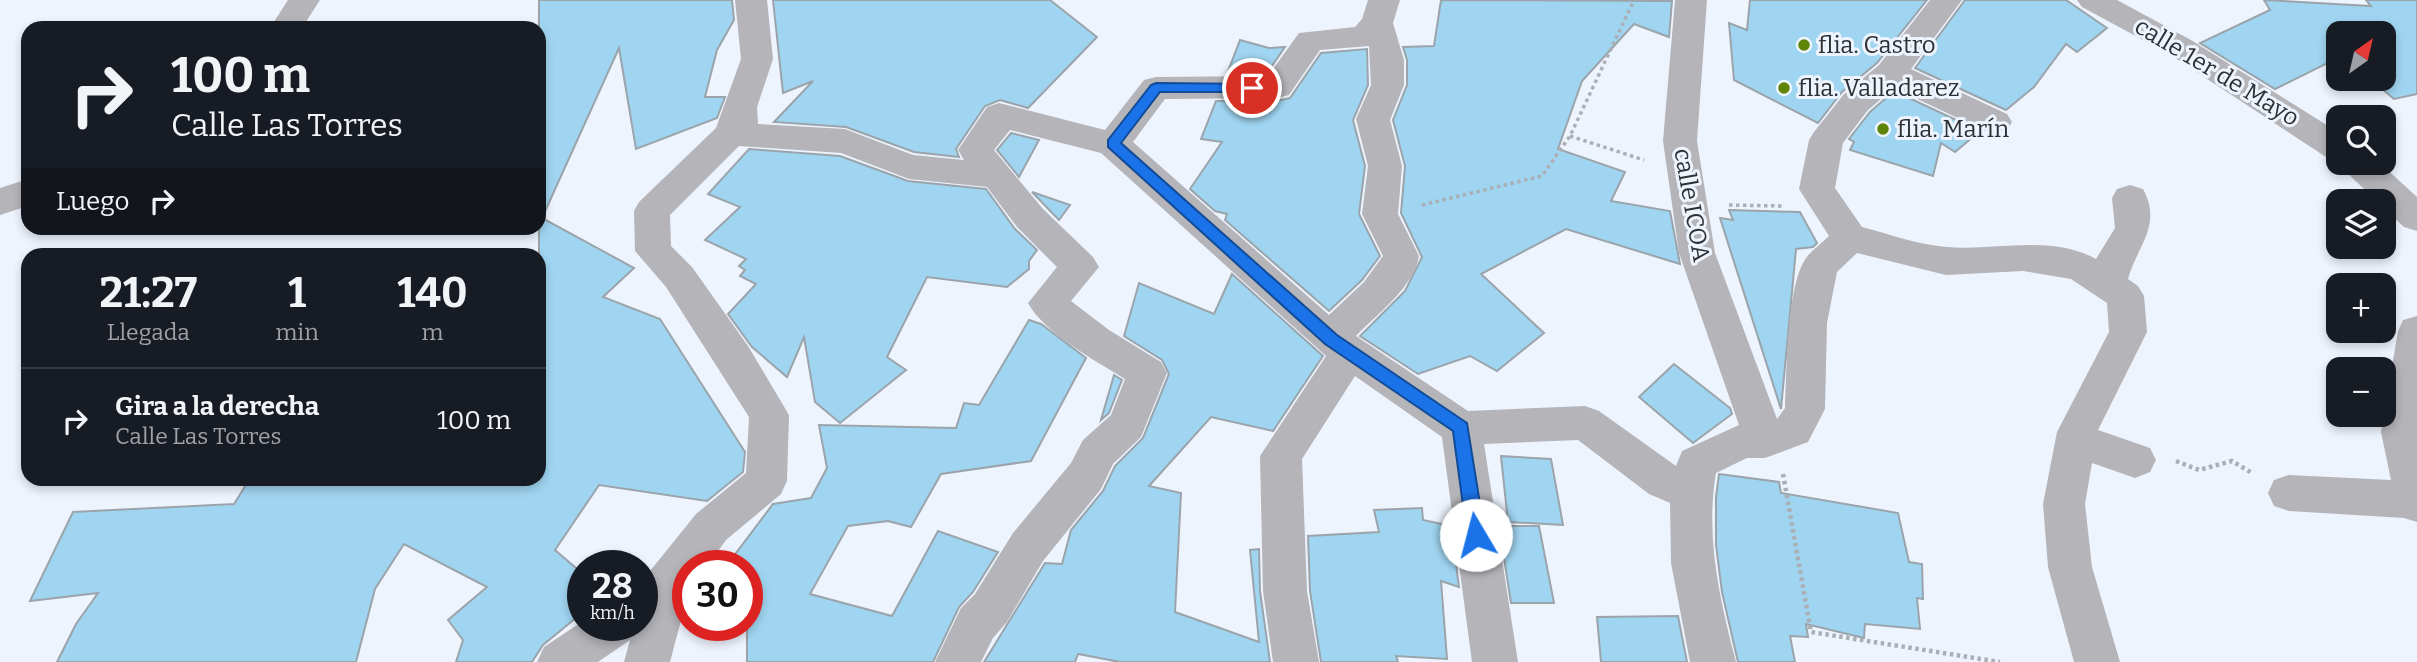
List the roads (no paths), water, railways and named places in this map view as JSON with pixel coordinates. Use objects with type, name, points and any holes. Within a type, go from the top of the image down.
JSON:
[{"type":"street","points":[[290,21],[304,0]]},
{"type":"street","points":[[658,592],[711,527],[766,481],[769,415],[734,356],[679,277],[653,251],[652,211],[731,135],[757,59],[751,0]]},
{"type":"street","name":"calle ICOA","points":[[1691,0],[1680,141],[1697,253],[1770,439]]},
{"type":"street","name":"calle 1er de Mayo","points":[[2093,0],[2180,47],[2326,140]]},
{"type":"street","points":[[1931,3],[1891,73],[1856,102],[1826,140],[1817,189],[1840,223],[1946,261],[2023,257],[2080,267],[2125,296],[2128,332],[2075,440],[2064,504],[2070,567],[2097,662]]},
{"type":"street","points":[[1113,144],[1156,88],[1276,87],[1310,40],[1364,37],[1381,12]]},
{"type":"street","points":[[1296,662],[1285,592],[1282,456],[1340,345],[1343,322],[1377,294],[1385,277],[1399,266],[1401,256],[1380,214],[1385,166],[1373,119],[1385,105],[1390,84],[1381,12]]},
{"type":"street","points":[[1891,73],[1995,122]]},
{"type":"street","points":[[740,104],[743,135],[845,141],[909,167],[997,176]]},
{"type":"street","points":[[958,662],[977,623],[991,608],[1028,547],[1086,477],[1098,452],[1127,425],[1146,373],[1095,341],[1047,303],[1080,267],[1030,218],[975,150],[996,125],[999,115],[1113,144],[1340,345],[1461,428],[1585,423],[1664,481],[1690,493]]},
{"type":"street","points":[[2371,175],[2417,218]]},
{"type":"street","points":[[0,202],[21,194]]},
{"type":"street","points":[[2108,285],[2115,259],[2133,229],[2130,198]]},
{"type":"street","points":[[1713,662],[1698,604],[1690,493],[1697,463],[1743,441],[1770,439],[1794,429],[1805,409],[1808,323],[1820,266],[1840,223]]},
{"type":"street","points":[[2289,493],[2415,502],[2401,432],[2417,331]]},
{"type":"street","points":[[1461,428],[1494,662]]},
{"type":"street","points":[[2075,440],[2134,460]]},
{"type":"street","points":[[560,662],[591,641]]},
{"type":"street","points":[[647,662],[649,641]]},
{"type":"place","name":"flia. Castro","points":[[1804,45]]},
{"type":"place","name":"flia. Valladarez","points":[[1784,88]]},
{"type":"place","name":"flia. Marín","points":[[1883,129]]}]
